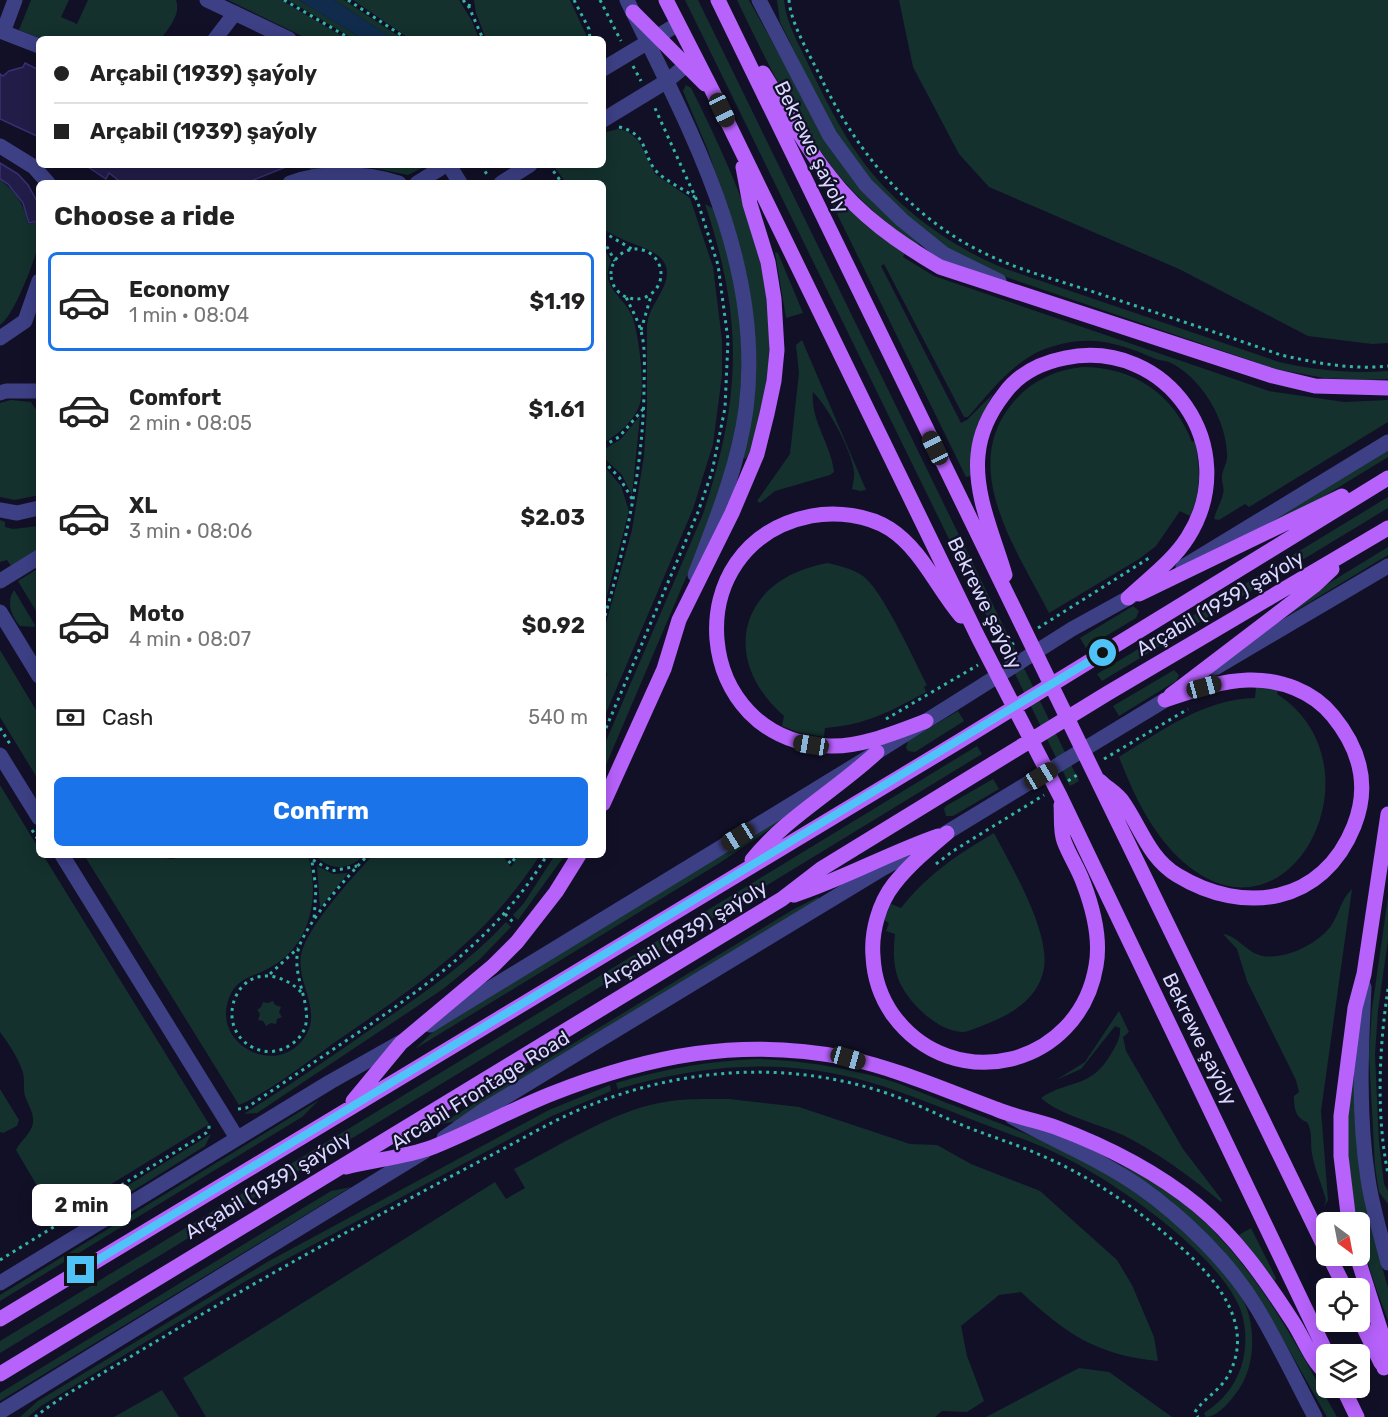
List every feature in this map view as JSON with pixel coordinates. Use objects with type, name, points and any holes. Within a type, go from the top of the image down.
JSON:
[{"type":"main road","name":"Bekrewe şaýoly","points":[[666,0],[678,24],[690,62],[713,92],[978,637],[1057,791],[1322,1344]]},
{"type":"main road","name":"Bekrewe şaýoly","points":[[720,5],[1016,615],[1094,768],[1316,1229]]},
{"type":"main road","points":[[720,5],[809,148],[831,179],[862,213],[915,252],[940,267],[1273,376],[1315,386],[1388,388]]},
{"type":"main road","points":[[630,6],[652,38],[690,62]]},
{"type":"main road","points":[[606,797],[664,669],[679,620],[708,565],[757,454],[774,381],[777,350],[774,299],[768,262],[750,204],[739,146]]},
{"type":"main road","points":[[1016,615],[980,489],[978,457],[982,432],[994,406],[1023,374],[1048,361],[1075,356],[1097,355],[1119,358],[1154,374],[1180,399],[1194,420],[1203,441],[1207,476],[1198,517],[1188,537],[1172,557],[1128,598]]},
{"type":"main road","points":[[1128,598],[1388,476]]},
{"type":"main road","name":"Arçabil (1939) şaýoly","points":[[0,1319],[958,742],[1388,476]]},
{"type":"main road","points":[[929,719],[877,737],[833,746],[795,742],[758,722],[733,692],[718,655],[716,620],[728,576],[748,547],[771,529],[783,523],[817,514],[838,513],[858,517],[889,528],[912,548],[947,599],[978,637]]},
{"type":"main road","name":"Arçabil (1939) şaýoly","points":[[0,1374],[334,1169],[782,899],[820,869],[1108,693],[1388,528]]},
{"type":"main road","points":[[1164,700],[1315,585],[1353,550]]},
{"type":"main road","points":[[1094,768],[1123,801],[1146,842],[1161,862],[1174,874],[1195,886],[1232,897],[1249,899],[1273,897],[1292,892],[1326,872],[1339,857],[1349,840],[1362,802],[1363,782],[1352,745],[1328,710],[1292,686],[1270,681],[1222,682],[1164,700]]},
{"type":"main road","points":[[747,867],[765,844],[858,770],[877,752]]},
{"type":"main road","points":[[946,833],[893,885],[883,903],[872,945],[873,967],[878,988],[885,1004],[911,1037],[936,1053],[972,1062],[1015,1059],[1049,1043],[1063,1032],[1082,1006],[1097,965],[1098,945],[1094,919],[1083,881],[1063,839],[1057,791]]},
{"type":"main road","points":[[1348,1212],[1343,1178],[1341,1116],[1355,1008],[1365,974],[1388,814]]},
{"type":"main road","points":[[782,899],[825,885],[897,850],[946,833]]},
{"type":"main road","points":[[345,1110],[401,1043],[493,966],[525,932],[556,892],[577,858]]},
{"type":"main road","points":[[334,1169],[430,1148],[548,1095],[610,1073],[653,1061],[704,1051],[750,1047],[848,1058],[898,1073],[1001,1112],[1053,1126],[1137,1163],[1198,1206],[1229,1236],[1259,1270],[1316,1358]]},
{"type":"main road","points":[[1360,1266],[1383,1338],[1386,1372]]},
{"type":"main road","points":[[1366,1332],[1386,1372]]},
{"type":"main road","points":[[1348,1398],[1357,1417]]},
{"type":"street","points":[[15,0],[1,32],[36,45]]},
{"type":"street","points":[[207,0],[281,36]]},
{"type":"street","points":[[759,0],[830,136],[850,167],[879,200],[944,254],[1032,296]]},
{"type":"street","points":[[217,36],[235,14]]},
{"type":"street","points":[[606,67],[678,24]]},
{"type":"street","points":[[652,38],[667,81],[716,192],[730,235],[741,278],[747,330],[746,409],[731,479],[679,620]]},
{"type":"street","points":[[606,124],[690,62]]},
{"type":"street","points":[[0,146],[34,166],[46,180]]},
{"type":"street","points":[[422,180],[442,168]]},
{"type":"street","points":[[506,180],[525,168]]},
{"type":"street","points":[[298,180],[348,175],[390,180]]},
{"type":"street","points":[[0,338],[25,321],[36,289]]},
{"type":"street","points":[[0,393],[6,390],[36,391]]},
{"type":"street","points":[[0,1283],[237,1138],[401,1043],[877,752],[1072,629],[1128,598],[1388,442]]},
{"type":"street","points":[[0,510],[17,513],[36,509]]},
{"type":"street","points":[[0,580],[36,559]]},
{"type":"street","name":"Arcabil Frontage Road","points":[[0,1412],[430,1148],[484,1110],[1388,566]]},
{"type":"street","points":[[0,612],[36,671]]},
{"type":"street","points":[[0,755],[36,813]]},
{"type":"street","points":[[64,858],[237,1138]]},
{"type":"street","points":[[1365,974],[1360,1082],[1364,1149],[1368,1179],[1388,1263]]},
{"type":"street","points":[[1001,1112],[1080,1151],[1142,1188],[1192,1230],[1238,1281],[1257,1308],[1315,1417]]},
{"type":"path","points":[[284,0],[346,36]]},
{"type":"path","points":[[348,0],[402,36]]},
{"type":"path","points":[[463,0],[469,7],[482,36]]},
{"type":"path","points":[[469,7],[470,0]]},
{"type":"path","points":[[574,0],[590,36]]},
{"type":"path","points":[[600,0],[648,93],[696,198],[718,265],[728,340],[725,408],[712,472],[698,512],[606,728]]},
{"type":"path","points":[[789,0],[793,18],[826,88],[846,126],[865,153],[900,191],[957,238],[1009,263],[1281,355],[1327,364],[1388,366]]},
{"type":"path","points":[[606,124],[629,129],[636,134],[658,172],[696,198]]},
{"type":"path","points":[[606,234],[632,249]]},
{"type":"path","points":[[606,245],[615,261]]},
{"type":"path","points":[[606,612],[622,556],[641,456],[644,408],[641,330],[651,294],[661,280],[661,266],[652,254],[639,249],[625,251],[615,261],[612,268],[612,282],[620,294],[626,297],[641,299],[651,294]]},
{"type":"path","points":[[626,297],[641,330]]},
{"type":"path","points":[[606,444],[619,437],[644,408]]},
{"type":"path","points":[[606,465],[619,477],[634,502]]},
{"type":"path","points":[[1037,629],[1150,556]]},
{"type":"path","points":[[998,653],[1017,641]]},
{"type":"path","points":[[878,722],[988,659]]},
{"type":"path","points":[[934,865],[992,827],[1057,791],[1148,732],[1191,708]]},
{"type":"path","points":[[312,858],[316,888],[314,922]]},
{"type":"path","points":[[313,858],[332,871],[358,866]]},
{"type":"path","points":[[268,976],[299,947],[314,922],[365,858]]},
{"type":"path","points":[[235,1109],[246,1108],[422,989],[475,945],[505,914],[546,858]]},
{"type":"path","points":[[505,914],[525,932]]},
{"type":"path","points":[[299,947],[297,968],[308,1017],[302,1034],[297,1041],[282,1050],[265,1052],[256,1050],[242,1040],[233,1025],[232,1011],[242,987],[257,977],[268,976],[288,980],[301,992]]},
{"type":"path","points":[[1388,989],[1380,1085],[1388,1174]]},
{"type":"path","points":[[35,1417],[245,1287],[572,1113],[621,1094],[672,1080],[705,1074],[756,1072],[796,1073],[839,1080],[882,1091],[1058,1163],[1100,1186],[1152,1222],[1192,1257],[1214,1282],[1229,1304],[1236,1324],[1237,1346],[1231,1370],[1219,1389],[1198,1406],[1195,1412],[1198,1417]]},
{"type":"path","points":[[0,1260],[206,1133],[209,1130],[208,1119]]},
{"type":"green space","points":[[31,0],[69,0],[61,17],[77,24],[88,0],[176,0],[177,5],[173,21],[163,36],[36,37],[19,30]]},
{"type":"green space","points":[[228,0],[281,0],[342,36],[302,36]]},
{"type":"green space","points":[[288,0],[299,0],[358,36],[349,36]]},
{"type":"green space","points":[[334,0],[344,0],[398,36],[388,36]]},
{"type":"green space","points":[[353,0],[459,0],[478,36],[406,36]]},
{"type":"green space","points":[[474,0],[570,0],[587,36],[485,36],[476,13]]},
{"type":"green space","points":[[685,0],[698,0],[1079,781],[1070,786]]},
{"type":"green space","points":[[737,0],[749,0],[826,139],[918,245],[885,221],[832,167],[790,104]]},
{"type":"green space","points":[[777,0],[784,0],[790,26],[798,43],[833,113],[859,156],[888,191],[924,223],[964,249],[1006,269],[1279,362],[1333,371],[1388,371],[1388,379],[1324,378],[1276,369],[1006,277],[948,250],[883,196],[835,134],[780,22]]},
{"type":"green space","points":[[899,0],[1388,0],[1388,343],[1372,344],[1308,336],[1179,269],[989,187],[959,154],[913,67]]},
{"type":"green space","points":[[686,85],[691,88],[739,193],[759,250],[769,303],[769,348],[761,419],[754,445],[745,459],[743,457],[751,306],[747,276],[736,232],[707,148],[683,91]]},
{"type":"green space","points":[[618,129],[627,131],[638,140],[655,174],[690,198],[713,267],[722,340],[722,375],[713,444],[693,509],[606,713],[606,623],[632,530],[644,456],[647,408],[647,325],[667,275],[666,267],[656,254],[606,231],[606,180],[564,180],[555,168],[606,168],[606,132]]},
{"type":"green space","points":[[309,168],[337,168],[311,170]]},
{"type":"green space","points":[[373,168],[422,168],[408,175]]},
{"type":"green space","points":[[0,180],[18,199],[28,224],[36,223],[36,252],[24,286],[6,320],[0,325]]},
{"type":"green space","points":[[823,180],[905,252],[903,257],[934,276],[1269,391],[1344,402],[1388,400],[1388,422],[1249,507],[1245,504],[1219,520],[1214,519],[1223,492],[1222,476],[1227,457],[1226,441],[1210,400],[1181,369],[1169,362],[1100,341],[1058,345],[1042,350],[1021,363],[1002,379],[968,417],[964,417],[884,264],[881,266],[961,423],[967,420],[993,394],[977,425],[970,476],[966,477],[822,183]]},
{"type":"green space","points":[[705,204],[714,209],[731,258],[743,335],[740,408],[726,476],[696,554],[606,765],[606,741],[703,514],[725,433],[731,396],[732,323],[718,246]]},
{"type":"green space","points":[[606,252],[611,261],[608,270],[610,284],[628,309],[635,324],[642,384],[638,409],[630,421],[606,441]]},
{"type":"green space","points":[[775,252],[778,253],[803,313],[786,318]]},
{"type":"green space","points":[[802,340],[866,490],[852,489],[854,473],[844,440],[832,418],[813,392],[815,412],[834,472],[775,491],[760,503],[757,501],[790,454],[799,373],[796,345]]},
{"type":"green space","points":[[1082,367],[1101,368],[1134,378],[1149,386],[1174,410],[1192,442],[1195,441],[1199,470],[1197,497],[1190,516],[1180,511],[1156,546],[1139,559],[1049,613],[1010,538],[999,511],[992,483],[991,456],[996,430],[1018,397],[1043,378]]},
{"type":"green space","points":[[11,400],[31,402],[36,410],[36,496],[15,500],[0,497],[0,403]]},
{"type":"green space","points":[[640,416],[632,495],[622,475],[606,460],[606,448],[621,439]]},
{"type":"green space","points":[[1388,449],[1388,457],[1282,522],[1250,534]]},
{"type":"green space","points":[[606,468],[621,486],[629,511],[606,599]]},
{"type":"green space","points":[[1388,497],[1388,508],[1102,681],[1097,674]]},
{"type":"green space","points":[[0,520],[5,522],[5,527],[13,529],[36,526],[36,551],[11,566],[7,560],[0,562]]},
{"type":"green space","points":[[1388,547],[1388,555],[1290,614],[1289,612],[1321,588]]},
{"type":"green space","points":[[828,563],[855,571],[871,584],[889,610],[927,685],[924,687],[926,692],[878,716],[853,724],[825,728],[824,737],[800,733],[782,726],[784,716],[763,693],[750,669],[746,646],[748,623],[758,602],[775,585],[798,571]]},
{"type":"green space","points":[[36,570],[36,611],[18,581]]},
{"type":"green space","points":[[14,590],[35,625],[34,627],[20,626],[14,618],[10,599]]},
{"type":"green space","points":[[1133,606],[1139,611],[1136,618],[1086,648],[1080,638]]},
{"type":"green space","points":[[0,650],[36,710],[36,776],[0,717]]},
{"type":"green space","points":[[1174,670],[1179,675],[1176,681],[1119,716],[1113,706]]},
{"type":"green space","points":[[1256,687],[1278,690],[1277,694],[1309,726],[1324,764],[1324,805],[1310,842],[1287,870],[1256,886],[1219,883],[1179,858],[1159,835],[1136,797],[1119,757],[1167,727],[1201,710],[1236,700],[1255,698]]},
{"type":"green space","points":[[958,711],[964,721],[915,752],[908,751],[906,748],[908,741]]},
{"type":"green space","points":[[977,746],[982,754],[0,1353],[0,1341]]},
{"type":"green space","points":[[993,779],[999,789],[953,816],[946,816],[944,809],[946,806]]},
{"type":"green space","points":[[0,785],[36,844],[36,858],[45,858],[209,1124],[56,1218],[16,1150],[30,1130],[33,1115],[25,1096],[24,1076],[21,1068],[0,1032]]},
{"type":"green space","points":[[788,814],[789,816],[718,864],[415,1049],[437,1028]]},
{"type":"green space","points":[[994,833],[1028,899],[1041,936],[1044,968],[1036,989],[1022,1004],[994,1021],[962,1032],[934,1022],[905,991],[895,965],[895,934],[886,931],[889,923],[884,920],[891,904],[901,908],[921,885],[944,866]]},
{"type":"green space","points":[[86,858],[309,858],[313,887],[312,903],[303,933],[285,958],[247,978],[232,991],[226,1014],[229,1028],[236,1040],[247,1049],[261,1055],[275,1056],[289,1052],[301,1042],[311,1021],[311,1010],[301,966],[301,955],[305,943],[321,916],[370,858],[504,858],[511,867],[517,858],[538,858],[495,914],[446,961],[419,983],[286,1077],[239,1105]]},
{"type":"green space","points":[[319,858],[360,858],[352,864],[339,867],[326,864]]},
{"type":"green space","points":[[553,858],[563,858],[518,920],[513,915],[524,903]]},
{"type":"green space","points":[[317,866],[333,874],[348,873],[320,908]]},
{"type":"green space","points":[[1352,889],[1321,1111],[1328,1200],[1324,1207],[1326,1200],[1313,1160],[1310,1130],[1307,1122],[1300,1118],[1295,1108],[1294,1096],[1299,1092],[1296,1080],[1247,981],[1237,949],[1223,934],[1233,937],[1259,955],[1268,957],[1288,954],[1309,945],[1325,933]]},
{"type":"green space","points":[[818,897],[821,901],[458,1121],[441,1124],[794,909]]},
{"type":"green space","points":[[1388,897],[1388,940],[1378,1010],[1375,1055],[1379,1142],[1384,1184],[1388,1191],[1388,1204],[1379,1192],[1375,1167],[1369,1055],[1372,1009]]},
{"type":"green space","points":[[506,922],[511,927],[480,959],[443,989],[257,1113],[244,1114],[431,988],[492,937]]},
{"type":"green space","points":[[273,1001],[275,1005],[281,1007],[279,1012],[282,1017],[277,1019],[276,1024],[271,1023],[266,1026],[263,1021],[258,1020],[260,1014],[257,1010],[263,1002]]},
{"type":"green space","points":[[1119,1011],[1129,1032],[1123,1037],[1126,1051],[1183,1149],[1222,1200],[1221,1202],[1151,1150],[1116,1132],[1058,1110],[1041,1098],[1087,1079],[1103,1065],[1119,1038],[1120,1028],[1115,1026],[1081,1069],[1056,1080],[1085,1062]]},
{"type":"green space","points":[[757,1059],[831,1066],[895,1082],[1053,1146],[1105,1172],[1128,1188],[1177,1225],[1200,1246],[1237,1289],[1250,1318],[1252,1347],[1246,1376],[1236,1394],[1222,1409],[1206,1417],[1204,1413],[1227,1393],[1244,1357],[1245,1329],[1241,1311],[1229,1289],[1212,1266],[1164,1222],[1109,1183],[1062,1156],[898,1091],[855,1078],[813,1070],[785,1067],[729,1068],[674,1075],[618,1089],[616,1083],[686,1066]]},
{"type":"green space","points":[[1353,1076],[1369,1212],[1355,1212],[1353,1201],[1349,1169],[1349,1107]]},
{"type":"green space","points":[[610,1085],[611,1091],[552,1116],[244,1282],[41,1406],[28,1417],[20,1417],[38,1401],[269,1261],[549,1110]]},
{"type":"green space","points":[[0,1089],[19,1120],[17,1126],[3,1133],[0,1132]]},
{"type":"green space","points":[[729,1099],[799,1107],[910,1144],[937,1145],[971,1164],[1040,1191],[1117,1260],[1132,1285],[1154,1337],[1158,1361],[1117,1353],[1083,1340],[1052,1319],[1021,1292],[999,1295],[961,1326],[967,1356],[984,1401],[967,1412],[942,1411],[935,1417],[206,1417],[183,1378],[495,1182],[506,1199],[525,1188],[514,1169],[585,1131],[623,1114],[667,1101]]},
{"type":"green space","points":[[319,1100],[302,1117],[0,1301],[0,1295]]},
{"type":"green space","points":[[211,1134],[205,1146],[76,1226],[64,1225]]},
{"type":"green space","points":[[1122,1166],[1148,1177],[1191,1209],[1241,1262],[1282,1322],[1316,1380],[1316,1398],[1263,1304],[1220,1247],[1170,1200]]},
{"type":"green space","points":[[351,1187],[0,1401],[0,1393],[331,1191]]},
{"type":"green space","points":[[1370,1219],[1388,1288],[1388,1320],[1369,1266]]},
{"type":"green space","points":[[1251,1228],[1276,1278],[1275,1281],[1239,1235]]},
{"type":"green space","points":[[1079,1368],[1109,1372],[1172,1417],[986,1417]]},
{"type":"green space","points":[[162,1390],[179,1417],[114,1417]]},
{"type":"green space","points":[[1316,1398],[1326,1398],[1337,1417],[1327,1417]]},
{"type":"water","points":[[299,0],[334,0],[388,36],[358,36]]},
{"type":"building","points":[[25,63],[36,68],[36,136],[0,119],[0,74],[3,76],[9,71],[23,67]]},
{"type":"building","points":[[0,163],[18,174],[28,185],[36,200],[36,222],[29,223],[23,203],[8,184],[0,179]]},
{"type":"building","points":[[90,168],[284,168],[254,180],[118,180],[109,173],[106,179]]},
{"type":"route","points":[[81,1270],[1103,653]]}]
